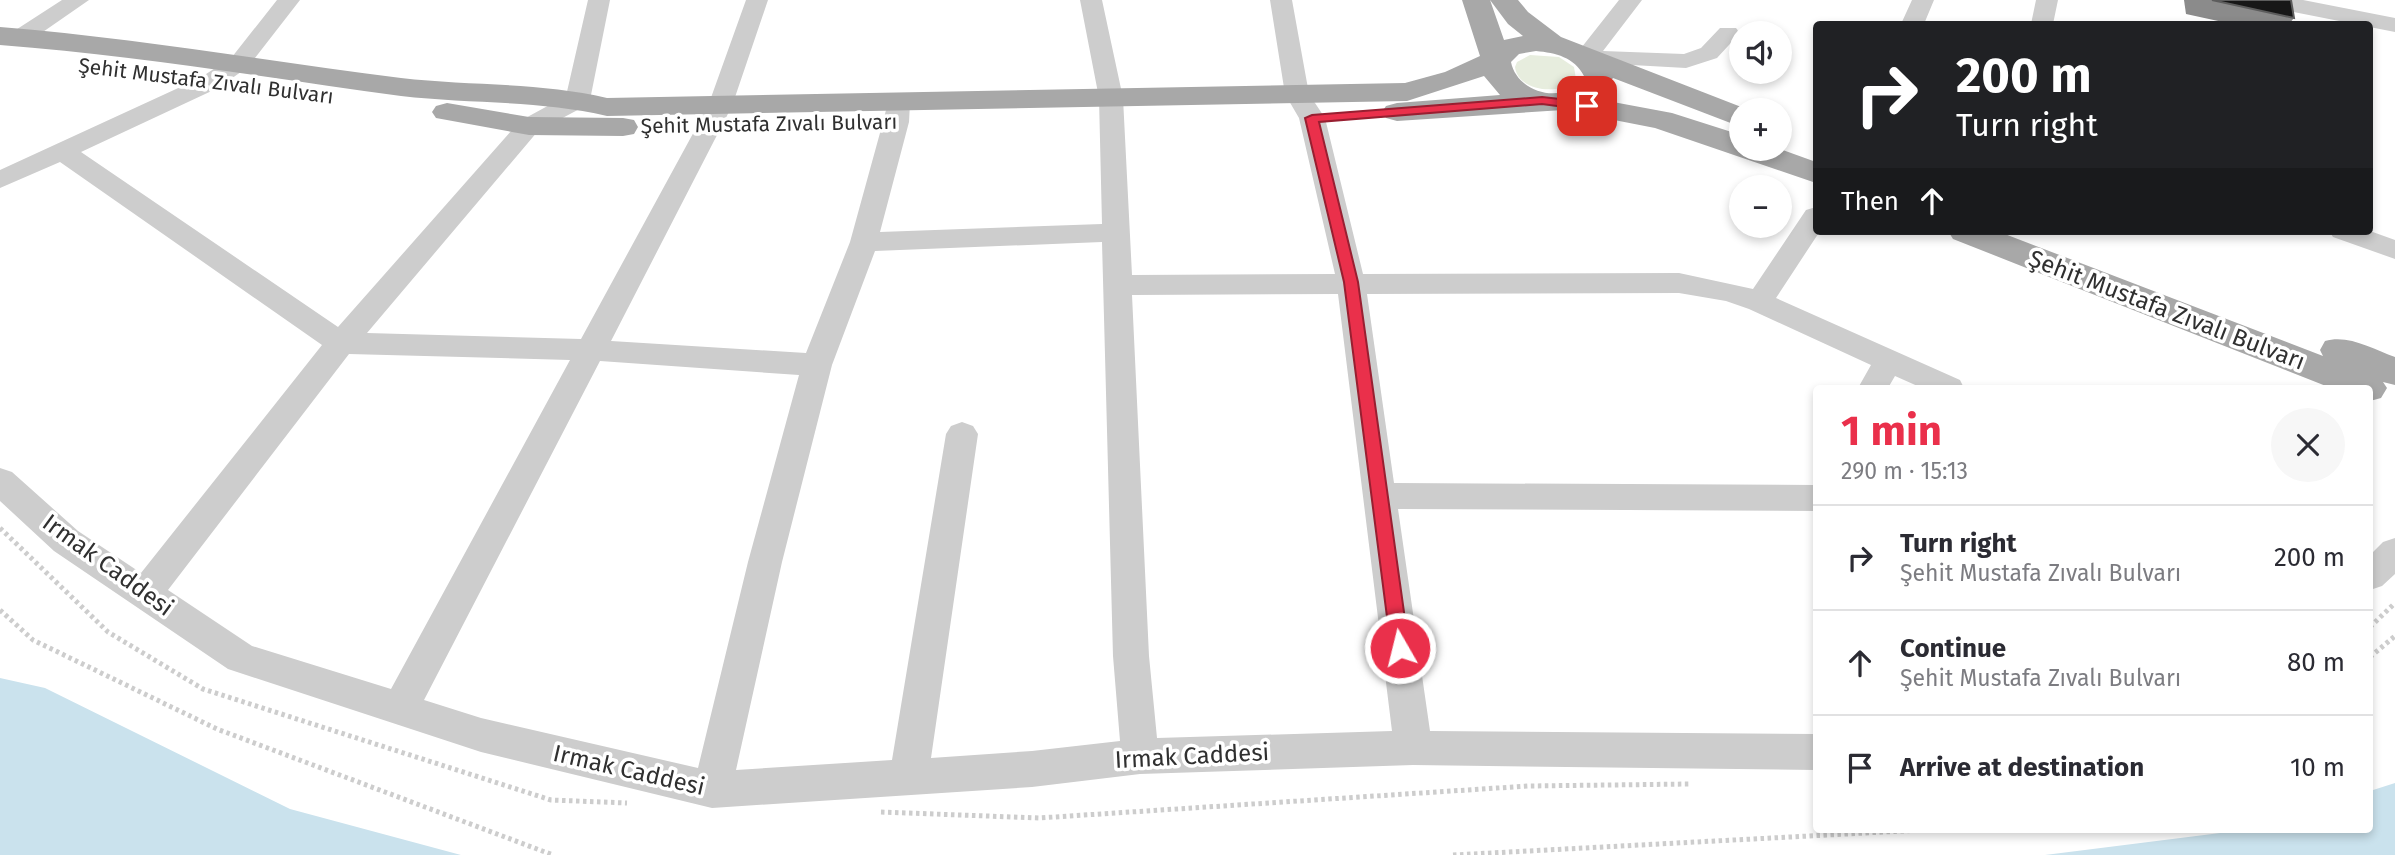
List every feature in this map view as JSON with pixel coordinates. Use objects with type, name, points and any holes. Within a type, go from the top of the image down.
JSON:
[{"type":"main road","points":[[1476,0],[1496,60],[1494,70],[1505,85],[1525,96],[1552,101],[1589,93],[1597,85],[1599,76],[1586,57]]},
{"type":"main road","points":[[1504,0],[1518,18],[1551,43],[1729,113]]},
{"type":"main road","name":"Şehit Mustafa Zıvalı Bulvarı","points":[[6,43],[102,44],[404,87],[578,100],[607,107],[714,116]]},
{"type":"main road","name":"Şehit Mustafa Zıvalı Bulvarı","points":[[6,43],[209,83],[388,102],[529,126],[714,116],[1552,101],[1661,120],[1729,141]]},
{"type":"main road","name":"Şehit Mustafa Zıvalı Bulvarı","points":[[1304,106],[1407,92],[1455,78],[1496,60],[1510,47],[1551,43]]},
{"type":"main road","points":[[1792,139],[1813,147]]},
{"type":"main road","points":[[1784,161],[1813,172]]},
{"type":"main road","name":"Şehit Mustafa Zıvalı Bulvarı","points":[[1975,235],[2359,385]]},
{"type":"main road","name":"Şehit Mustafa Zıvalı Bulvarı","points":[[2040,235],[2395,372]]},
{"type":"main road","name":"Şehit Mustafa Zıvalı Bulvarı","points":[[2373,391],[2395,399]]},
{"type":"street","points":[[6,43],[78,0]]},
{"type":"street","points":[[0,180],[209,83],[240,62],[289,0]]},
{"type":"street","points":[[145,594],[340,343],[529,126],[578,100],[599,0]]},
{"type":"street","points":[[400,709],[714,116],[757,0]]},
{"type":"street","points":[[1091,0],[1111,108],[1131,656],[1140,756]]},
{"type":"street","points":[[1281,0],[1304,106],[1351,282],[1413,748]]},
{"type":"street","points":[[1586,57],[1632,0]]},
{"type":"street","points":[[1914,21],[1923,0]]},
{"type":"street","points":[[2268,0],[2303,16],[2354,21]]},
{"type":"street","points":[[2373,23],[2395,25]]},
{"type":"street","points":[[1586,57],[1686,61],[1709,53],[1728,33]]},
{"type":"street","points":[[712,790],[765,562],[817,365],[864,242],[897,112]]},
{"type":"street","points":[[60,150],[194,246],[340,343],[591,350],[817,365]]},
{"type":"street","points":[[1759,302],[1813,221]]},
{"type":"street","points":[[864,242],[1114,233]]},
{"type":"street","points":[[2354,235],[2395,250]]},
{"type":"street","points":[[1117,285],[1351,282],[1679,283],[1730,292],[1759,302],[1942,385]]},
{"type":"street","points":[[1875,385],[1889,361]]},
{"type":"street","points":[[909,777],[962,435]]},
{"type":"street","name":"Irmak Caddesi","points":[[0,481],[66,541],[241,658],[481,735],[712,790],[1032,769],[1140,756],[1413,748],[1813,751]]},
{"type":"street","points":[[1380,496],[1813,498]]},
{"type":"street","points":[[2373,573],[2395,552]]},
{"type":"path","points":[[2373,624],[2395,603]]},
{"type":"path","points":[[0,610],[33,640],[216,729],[553,855]]},
{"type":"path","points":[[2373,654],[2395,636]]},
{"type":"path","points":[[1453,855],[1906,833]]},
{"type":"green space","points":[[1530,55],[1559,57],[1574,67],[1576,79],[1561,88],[1551,89],[1541,89],[1524,82],[1515,67],[1517,62]]},
{"type":"water","points":[[0,678],[45,688],[290,809],[461,855],[0,855]]},
{"type":"water","points":[[2395,783],[2395,855],[2045,855],[2220,833],[2373,833],[2373,790]]},
{"type":"building","points":[[2212,0],[2291,0],[2294,18]]},
{"type":"route","points":[[1400,648],[1351,282],[1312,118],[1542,100],[1587,106]]}]
